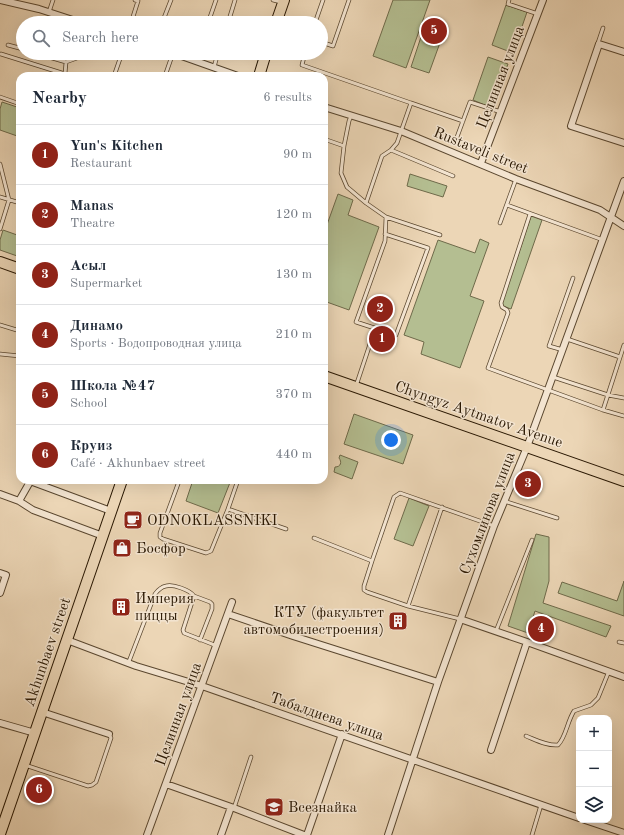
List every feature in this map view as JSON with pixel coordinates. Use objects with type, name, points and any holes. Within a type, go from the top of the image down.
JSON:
[{"type":"main road","points":[[277,16],[280,1]]},
{"type":"main road","points":[[260,72],[264,60]]},
{"type":"main road","points":[[0,262],[16,267]]},
{"type":"main road","name":"Chyngyz Aytmatov Avenue","points":[[328,377],[624,481]]},
{"type":"main road","name":"Akhunbaev street","points":[[0,834],[121,484]]},
{"type":"street","points":[[0,0],[61,16]]},
{"type":"street","name":"Целинная улица","points":[[481,163],[543,0]]},
{"type":"street","points":[[624,52],[597,43],[571,126],[624,143]]},
{"type":"street","points":[[195,60],[227,72]]},
{"type":"street","name":"Rustaveli street","points":[[328,107],[401,131],[516,178],[600,210],[624,226]]},
{"type":"street","name":"Сухомлинова улица","points":[[388,835],[460,619],[494,526],[527,447],[624,181]]},
{"type":"street","points":[[19,501],[29,484]]},
{"type":"street","points":[[42,484],[111,510]]},
{"type":"street","points":[[0,494],[19,501],[33,510],[103,536]]},
{"type":"street","points":[[0,573],[6,575],[0,593]]},
{"type":"street","name":"Целинная улица","points":[[147,835],[232,602]]},
{"type":"street","points":[[228,614],[438,682]]},
{"type":"street","points":[[460,619],[624,677]]},
{"type":"street","name":"Табалдиева улица","points":[[67,640],[128,664],[202,686],[576,817]]},
{"type":"street","points":[[491,750],[527,642]]},
{"type":"street","points":[[42,712],[109,734]]},
{"type":"street","points":[[0,723],[34,733]]},
{"type":"street","points":[[166,784],[306,835],[342,734]]},
{"type":"street","points":[[221,835],[232,807]]},
{"type":"street","points":[[594,823],[624,833]]},
{"type":"lane","points":[[49,12],[53,0]]},
{"type":"lane","points":[[133,16],[137,0]]},
{"type":"lane","points":[[165,16],[171,0]]},
{"type":"lane","points":[[210,16],[216,0]]},
{"type":"lane","points":[[230,16],[235,0]]},
{"type":"lane","points":[[317,16],[323,0]]},
{"type":"lane","points":[[328,44],[333,46],[349,0]]},
{"type":"lane","points":[[509,0],[508,4],[538,14]]},
{"type":"lane","points":[[597,43],[603,28]]},
{"type":"lane","points":[[8,45],[16,47]]},
{"type":"lane","points":[[1,54],[16,59]]},
{"type":"lane","points":[[20,60],[59,72]]},
{"type":"lane","points":[[59,60],[66,62],[72,60]]},
{"type":"lane","points":[[115,72],[120,60]]},
{"type":"lane","points":[[166,72],[171,60]]},
{"type":"lane","points":[[214,67],[216,60]]},
{"type":"lane","points":[[304,60],[302,65],[322,72]]},
{"type":"lane","points":[[65,72],[66,62]]},
{"type":"lane","points":[[328,74],[463,121]]},
{"type":"lane","points":[[0,97],[16,103]]},
{"type":"lane","points":[[457,137],[470,102],[501,112]]},
{"type":"lane","points":[[366,203],[382,156],[391,150],[397,143],[411,103]]},
{"type":"lane","points":[[351,116],[344,146],[341,174],[346,187],[386,217],[440,235]]},
{"type":"lane","points":[[328,140],[344,146]]},
{"type":"lane","points":[[391,150],[453,176]]},
{"type":"lane","points":[[0,164],[10,200],[0,229]]},
{"type":"lane","points":[[0,177],[4,180]]},
{"type":"lane","points":[[500,223],[516,178]]},
{"type":"lane","points":[[0,197],[16,202]]},
{"type":"lane","points":[[506,205],[603,240]]},
{"type":"lane","points":[[530,214],[501,303],[502,307],[507,310],[508,313],[488,368],[603,410],[624,416]]},
{"type":"lane","points":[[385,234],[428,248],[396,335],[356,322],[385,240],[385,234],[386,217]]},
{"type":"lane","points":[[562,350],[548,346],[573,278]]},
{"type":"lane","points":[[0,324],[16,330]]},
{"type":"lane","points":[[356,387],[375,329]]},
{"type":"lane","points":[[567,339],[620,357]]},
{"type":"lane","points":[[603,410],[624,345]]},
{"type":"lane","points":[[0,354],[16,356]]},
{"type":"lane","points":[[553,377],[608,395],[624,398]]},
{"type":"lane","points":[[178,484],[160,537],[206,554],[212,550],[237,484]]},
{"type":"lane","points":[[460,619],[408,606],[364,590],[364,583],[394,497],[400,493],[494,526]]},
{"type":"lane","points":[[504,501],[557,518]]},
{"type":"lane","points":[[408,606],[442,507]]},
{"type":"lane","points":[[228,510],[286,529]]},
{"type":"lane","points":[[314,538],[372,561]]},
{"type":"lane","points":[[496,631],[532,540]]},
{"type":"lane","points":[[128,664],[151,604],[158,590],[166,586],[175,586],[212,604],[212,609],[200,640]]},
{"type":"lane","points":[[194,596],[183,630],[186,635],[216,646]]},
{"type":"lane","points":[[619,642],[624,644]]},
{"type":"lane","points":[[526,736],[553,746],[558,745],[563,738],[566,725],[574,711],[592,704],[598,698],[609,671]]},
{"type":"lane","points":[[24,764],[88,786],[92,785],[96,782],[111,738],[109,734]]},
{"type":"lane","points":[[232,807],[251,757]]},
{"type":"lane","points":[[532,835],[542,805]]},
{"type":"green space","points":[[393,0],[430,0],[406,68],[373,56]]},
{"type":"green space","points":[[506,5],[527,12],[513,53],[492,45]]},
{"type":"green space","points":[[422,34],[441,40],[429,73],[411,67]]},
{"type":"green space","points":[[488,57],[508,64],[492,108],[473,100]]},
{"type":"green space","points":[[2,102],[16,107],[16,136],[0,130],[0,109]]},
{"type":"green space","points":[[410,174],[447,186],[443,197],[407,186]]},
{"type":"green space","points":[[338,194],[353,200],[348,215],[379,227],[349,310],[328,302],[328,222]]},
{"type":"green space","points":[[531,216],[542,220],[511,309],[503,306],[502,302]]},
{"type":"green space","points":[[3,230],[16,235],[16,256],[0,250],[0,240]]},
{"type":"green space","points":[[480,239],[489,243],[470,296],[484,301],[460,368],[421,354],[424,342],[404,335],[438,240],[475,253]]},
{"type":"green space","points":[[354,414],[413,435],[403,464],[344,444]]},
{"type":"green space","points":[[340,455],[358,462],[352,479],[334,472],[335,467],[339,466],[340,464]]},
{"type":"green space","points":[[192,484],[229,484],[218,513],[186,501]]},
{"type":"green space","points":[[409,498],[429,506],[413,546],[394,539]]},
{"type":"green space","points":[[536,534],[549,537],[549,581],[543,603],[611,626],[606,637],[535,611],[528,633],[508,626]]},
{"type":"green space","points":[[624,581],[624,616],[558,593],[562,582],[617,601]]},
{"type":"place","name":"Школа №47","points":[[434,31]]},
{"type":"place","name":"Manas","points":[[380,309]]},
{"type":"place","name":"Yun's Kitchen","points":[[382,339]]},
{"type":"place","name":"Асыл","points":[[528,484]]},
{"type":"place","name":"ODNOKLASSNIKI","points":[[133,520]]},
{"type":"place","name":"Босфор","points":[[122,548]]},
{"type":"place","name":"Империя пиццы","points":[[121,607]]},
{"type":"place","name":"КТУ (факультет автомобилестроения)","points":[[398,621]]},
{"type":"place","name":"Динамо","points":[[541,629]]},
{"type":"place","name":"Круиз","points":[[39,790]]},
{"type":"place","name":"Всезнайка","points":[[274,807]]}]
